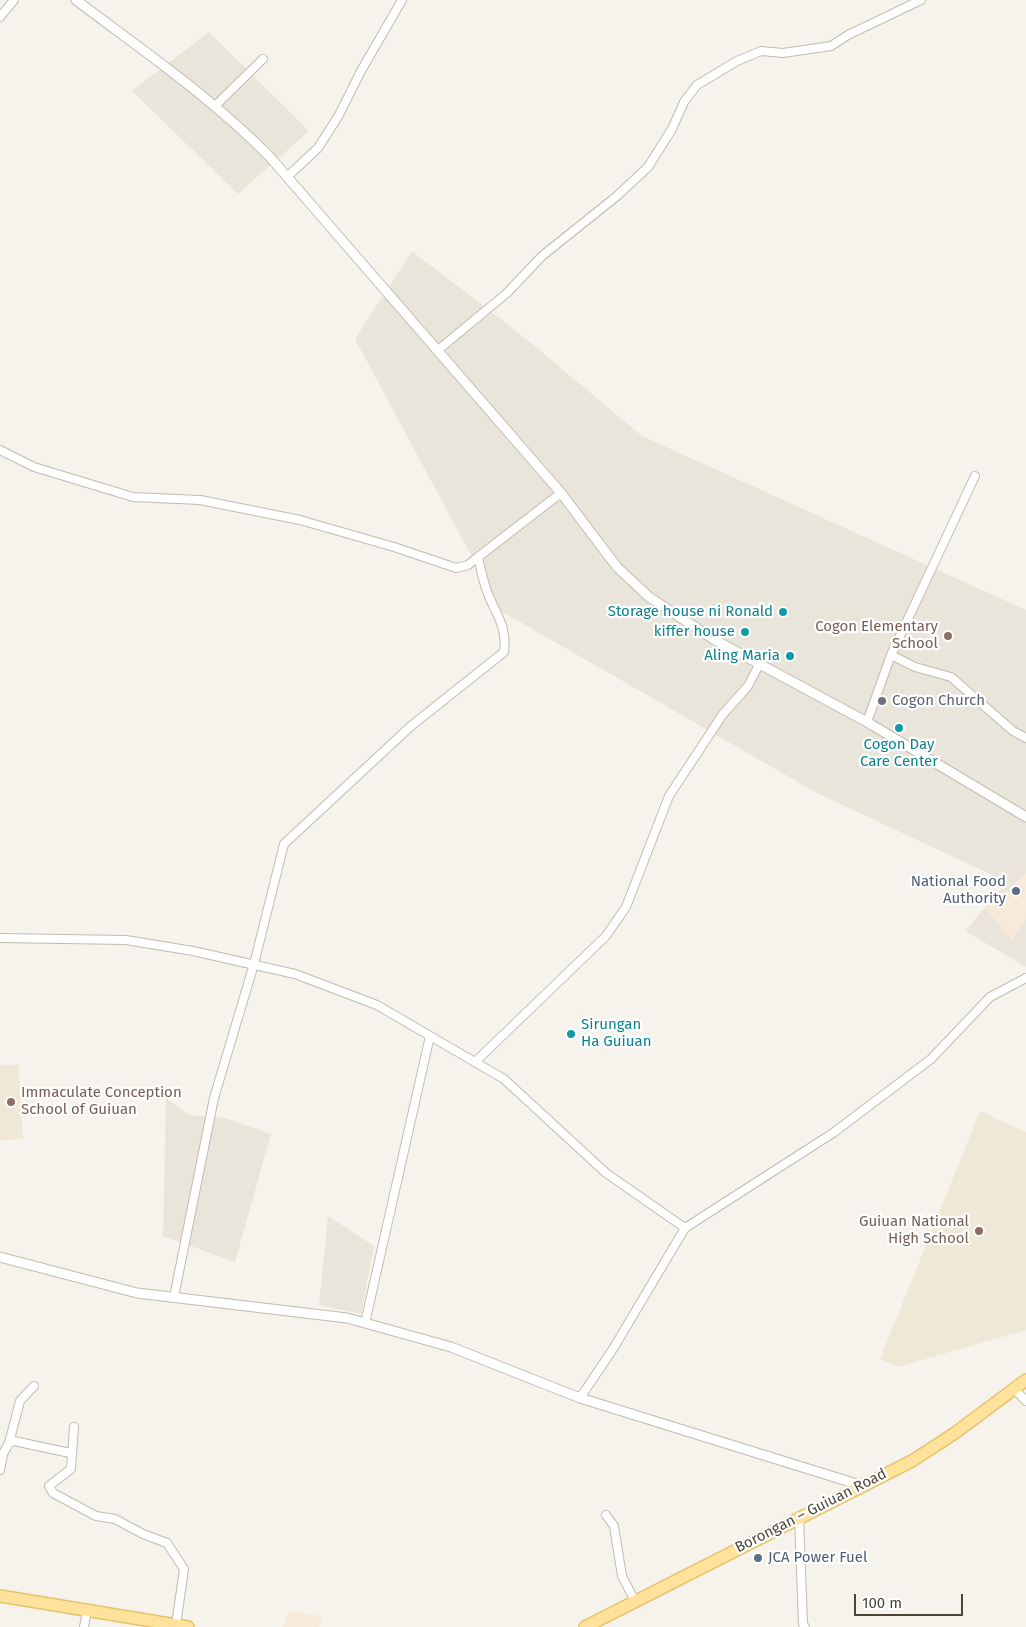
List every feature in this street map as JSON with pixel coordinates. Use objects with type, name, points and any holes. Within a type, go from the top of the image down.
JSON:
[{"type":"main road","name":"Borongan – Guiuan Road","points":[[586,1627],[919,1456],[955,1433],[1026,1380]]},
{"type":"main road","points":[[0,1596],[188,1627]]},
{"type":"street","points":[[0,17],[14,0]]},
{"type":"street","points":[[76,0],[215,106],[243,130],[287,177],[561,492],[617,567],[649,596],[688,624],[867,722],[1026,817]]},
{"type":"street","points":[[287,177],[318,148],[402,0]]},
{"type":"street","points":[[438,350],[507,293],[542,256],[617,196],[648,167],[672,129],[684,102],[697,85],[737,61],[761,52],[783,53],[831,46],[848,35],[921,0]]},
{"type":"street","points":[[215,106],[263,59]]},
{"type":"street","points":[[0,450],[34,467],[133,497],[200,500],[300,520],[394,547],[456,568],[468,565],[561,492]]},
{"type":"street","points":[[867,722],[891,655],[975,476]]},
{"type":"street","points":[[174,1297],[214,1098],[254,964],[284,844],[410,726],[504,652],[506,638],[504,626],[490,598],[478,557]]},
{"type":"street","points":[[468,565],[481,571]]},
{"type":"street","points":[[891,655],[915,667],[951,677],[1012,731],[1026,738]]},
{"type":"street","points":[[475,1062],[606,936],[626,907],[669,796],[723,714],[748,686],[760,665]]},
{"type":"street","points":[[0,938],[126,940],[254,964],[295,974],[377,1004],[504,1079],[606,1173],[685,1228]]},
{"type":"street","points":[[580,1398],[613,1349],[685,1228],[833,1133],[931,1059],[990,997],[1026,978]]},
{"type":"street","points":[[365,1323],[430,1036]]},
{"type":"street","points":[[0,1257],[137,1293],[346,1318],[365,1323],[451,1347],[580,1398],[860,1485]]},
{"type":"street","points":[[0,1470],[3,1454],[20,1400],[34,1386]]},
{"type":"street","points":[[1014,1390],[1026,1401]]},
{"type":"street","points":[[74,1427],[70,1453],[71,1469],[49,1486],[53,1493],[96,1516],[115,1519],[143,1534],[167,1543],[184,1569],[176,1625]]},
{"type":"street","points":[[8,1443],[14,1441],[70,1453]]},
{"type":"street","points":[[606,1515],[614,1526],[622,1576],[635,1601]]},
{"type":"street","points":[[799,1516],[803,1626]]},
{"type":"street","points":[[84,1627],[86,1611]]},
{"type":"shaded area","points":[[209,32],[309,131],[238,194],[132,91]]},
{"type":"shaded area","points":[[412,251],[525,338],[642,436],[1026,610],[1026,967],[965,931],[1007,882],[817,793],[501,611],[355,339]]},
{"type":"shaded area","name":"National Food Authority","points":[[1026,874],[1026,919],[1012,940],[985,908]]},
{"type":"shaded area","name":"Immaculate Conception School of Guiuan","points":[[0,1065],[19,1065],[23,1139],[0,1140]]},
{"type":"shaded area","points":[[166,1098],[189,1115],[225,1118],[271,1134],[235,1262],[163,1236]]},
{"type":"shaded area","name":"Guiuan National High School","points":[[980,1111],[1026,1132],[1026,1330],[898,1367],[880,1359]]},
{"type":"shaded area","points":[[328,1216],[374,1246],[361,1314],[319,1305]]},
{"type":"shaded area","points":[[289,1611],[322,1616],[319,1627],[283,1627]]},
{"type":"place","name":"Storage house ni Ronald","points":[[783,612]]},
{"type":"place","name":"kiffer house","points":[[745,632]]},
{"type":"place","name":"Cogon Elementary School","points":[[948,636]]},
{"type":"place","name":"Aling Maria","points":[[790,656]]},
{"type":"place","name":"Cogon Church","points":[[882,701]]},
{"type":"place","name":"Cogon Day Care Center","points":[[899,728]]},
{"type":"place","name":"National Food Authority","points":[[1016,891]]},
{"type":"place","name":"Sirungan Ha Guiuan","points":[[571,1034]]},
{"type":"place","name":"Immaculate Conception School of Guiuan","points":[[11,1102]]},
{"type":"place","name":"Guiuan National High School","points":[[979,1231]]},
{"type":"place","name":"JCA Power Fuel","points":[[758,1558]]}]
